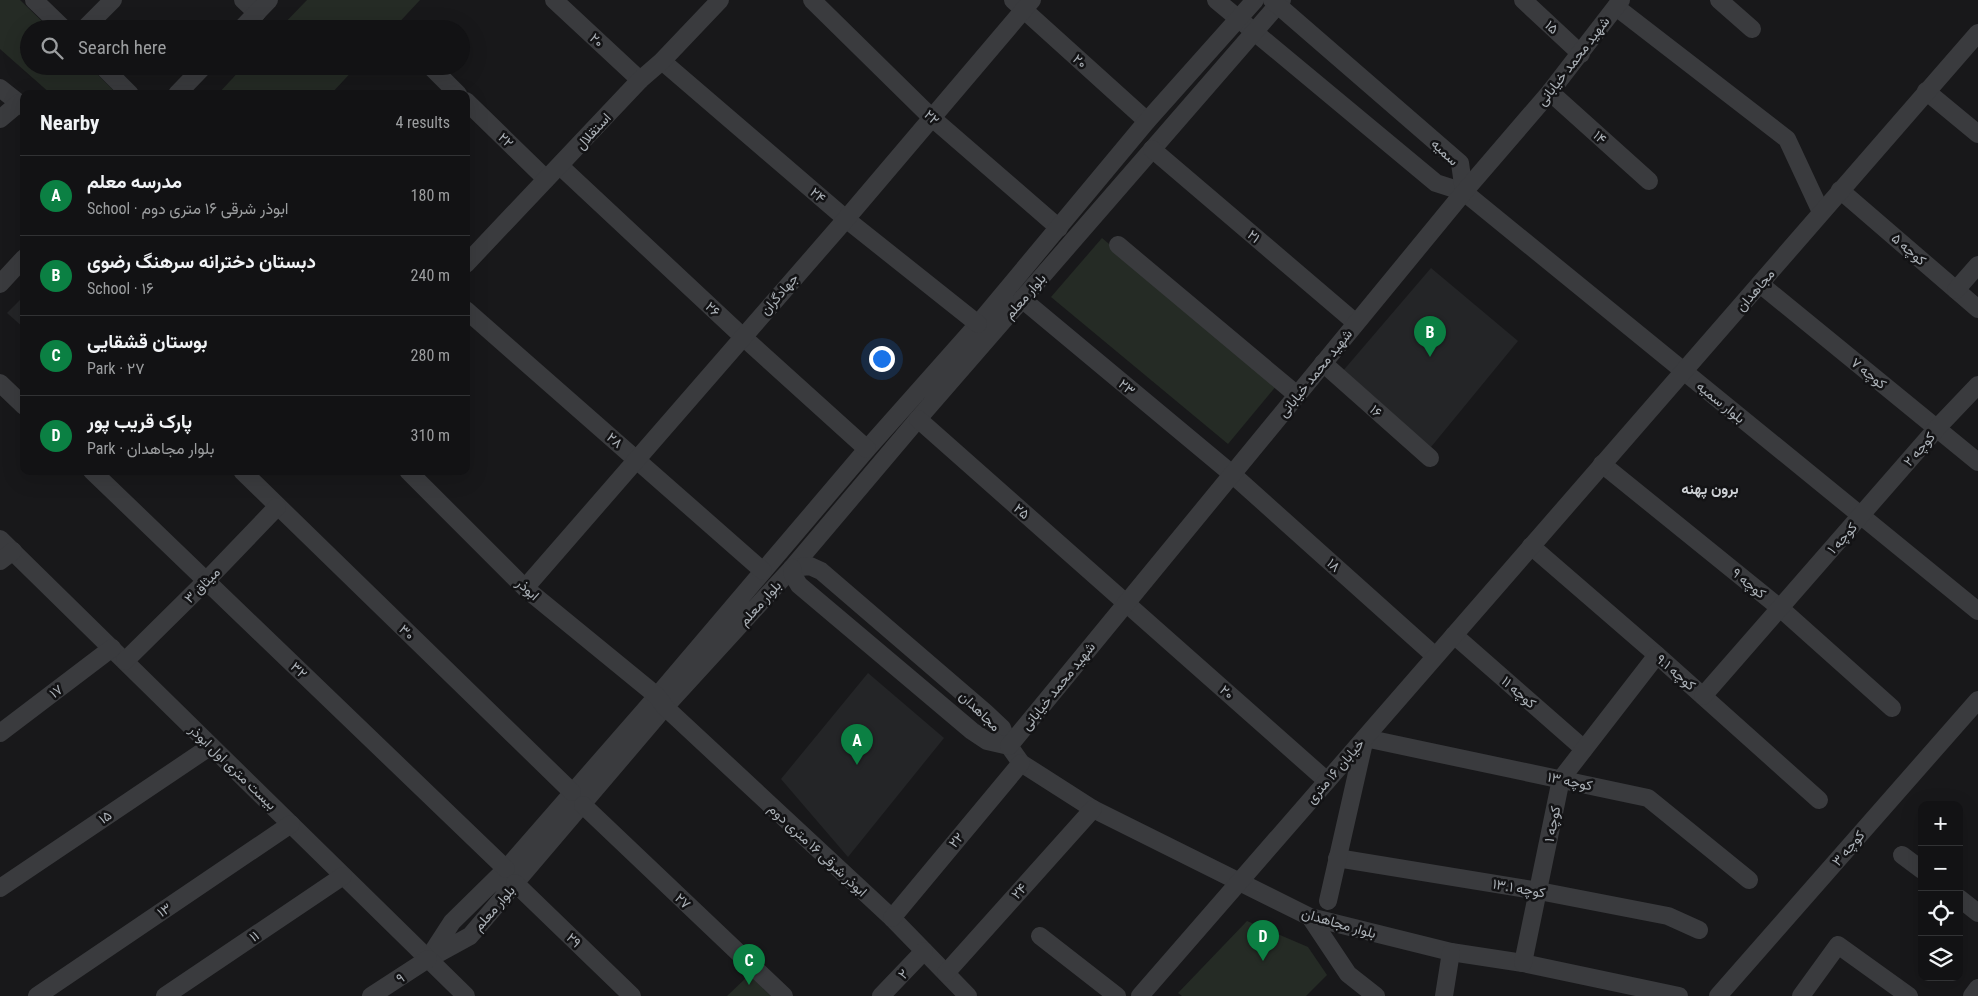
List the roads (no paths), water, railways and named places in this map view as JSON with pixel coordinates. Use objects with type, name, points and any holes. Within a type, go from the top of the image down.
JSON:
[{"type":"street","points":[[34,0],[55,20]]},
{"type":"street","points":[[93,20],[113,0]]},
{"type":"street","points":[[243,0],[263,6],[250,20]]},
{"type":"street","name":"۲۰","points":[[554,0],[640,80]]},
{"type":"street","name":"استقلال","points":[[470,260],[640,80],[662,61],[720,0]]},
{"type":"street","name":"۲۲","points":[[812,0],[931,117],[1058,228]]},
{"type":"street","points":[[1216,0],[1238,20]]},
{"type":"street","name":"بلوار معلم","points":[[428,959],[452,922],[511,876],[578,799],[661,702],[777,554],[978,324],[1147,121],[1254,0]]},
{"type":"street","name":"۱۵","points":[[1523,0],[1581,54]]},
{"type":"street","points":[[1718,0],[1752,29]]},
{"type":"street","name":"بلوار معلم","points":[[661,702],[792,568],[918,419],[1255,31],[1277,1]]},
{"type":"street","name":"سمیه","points":[[1238,20],[1255,31],[1436,183],[1464,192],[1460,163],[1277,1]]},
{"type":"street","name":"۲۰","points":[[1023,3],[1147,121]]},
{"type":"street","name":"جهادگران","points":[[525,588],[742,336],[846,219],[1023,3]]},
{"type":"street","points":[[1619,3],[1787,139],[1821,212]]},
{"type":"street","name":"شهید محمد خیابانی","points":[[1009,746],[1464,192],[1550,92],[1619,3]]},
{"type":"street","name":"مجاهدان","points":[[1531,546],[1978,33]]},
{"type":"street","name":"۲۴","points":[[662,61],[846,219],[978,324]]},
{"type":"street","points":[[111,75],[126,90]]},
{"type":"street","points":[[181,90],[195,75]]},
{"type":"street","points":[[439,75],[454,90]]},
{"type":"street","points":[[0,88],[20,104]]},
{"type":"street","points":[[1926,91],[1978,134]]},
{"type":"street","name":"۱۴","points":[[1550,92],[1649,181]]},
{"type":"street","name":"۲۲","points":[[470,105],[546,179]]},
{"type":"street","points":[[0,119],[20,106]]},
{"type":"street","name":"۲۱","points":[[1152,149],[1356,323]]},
{"type":"street","name":"۲۶","points":[[560,166],[867,450]]},
{"type":"street","name":"کوچه ۵","points":[[1840,190],[1978,309]]},
{"type":"street","name":"بلوار سمیه","points":[[1464,192],[1978,611]]},
{"type":"street","points":[[1118,244],[1297,395]]},
{"type":"street","points":[[0,284],[20,262]]},
{"type":"street","points":[[1027,264],[1044,274]]},
{"type":"street","points":[[1956,290],[1978,264]]},
{"type":"street","name":"کوچه ۷","points":[[1760,284],[1978,462]]},
{"type":"street","name":"۲۳","points":[[1022,299],[1232,474]]},
{"type":"street","name":"۲۸","points":[[470,314],[763,571]]},
{"type":"street","name":"۱۶","points":[[1323,363],[1430,458]]},
{"type":"street","points":[[0,383],[20,402]]},
{"type":"street","name":"کوچه ۲","points":[[1862,515],[1937,428],[1978,385]]},
{"type":"street","name":"۲۵","points":[[918,419],[1127,602]]},
{"type":"street","name":"کوچه ۹","points":[[1602,464],[1780,608],[1892,708]]},
{"type":"street","name":"۱۸","points":[[1232,474],[1435,656]]},
{"type":"street","name":"۳۲","points":[[96,475],[511,876]]},
{"type":"street","name":"۳۰","points":[[246,475],[578,799]]},
{"type":"street","name":"ابوذر","points":[[412,475],[525,588],[661,702]]},
{"type":"street","name":"میثاق ۳","points":[[125,661],[277,507]]},
{"type":"street","name":"کوچه ۱","points":[[1703,696],[1862,515]]},
{"type":"street","name":"بیست متری اول ابوذر","points":[[0,539],[6,556],[112,648],[466,996]]},
{"type":"street","name":"خیابان ۱۶ متری","points":[[1140,996],[1531,546]]},
{"type":"street","name":"کوچه ۹.۱","points":[[1531,546],[1657,655],[1819,800]]},
{"type":"street","points":[[777,554],[792,568]]},
{"type":"street","name":"مجاهدان","points":[[810,566],[822,571],[985,712],[1002,728],[1009,746],[987,741],[972,731],[799,585],[792,568],[810,566]]},
{"type":"street","name":"۲۰","points":[[1127,602],[1327,781]]},
{"type":"street","name":"کوچه ۱۱","points":[[1454,635],[1584,749]]},
{"type":"street","name":"۱۷","points":[[0,733],[112,648]]},
{"type":"street","name":"کوچه ۱","points":[[1523,963],[1561,779],[1657,655]]},
{"type":"street","name":"کوچه ۳","points":[[1718,996],[1978,700]]},
{"type":"street","name":"ابوذر شرقی ۱۶ متری دوم","points":[[661,702],[892,918],[968,996]]},
{"type":"street","points":[[1328,901],[1364,738]]},
{"type":"street","name":"کوچه ۱۳","points":[[1364,738],[1648,798],[1749,880]]},
{"type":"street","name":"۱۵","points":[[0,888],[211,746]]},
{"type":"street","name":"بلوار مجاهدان","points":[[1009,746],[1021,763],[1093,809],[1310,917],[1451,952],[1523,963],[1680,996]]},
{"type":"street","name":"۲۲","points":[[892,918],[1021,763]]},
{"type":"street","name":"۲۷","points":[[578,799],[784,996]]},
{"type":"street","name":"۲۴","points":[[946,974],[1093,809]]},
{"type":"street","name":"۱۳","points":[[36,996],[291,824]]},
{"type":"street","points":[[1902,855],[1918,867]]},
{"type":"street","name":"کوچه ۱۳.۱","points":[[1336,858],[1539,891],[1668,916],[1699,930]]},
{"type":"street","name":"۱۱","points":[[165,996],[343,876]]},
{"type":"street","name":"۲۹","points":[[511,876],[632,996]]},
{"type":"street","points":[[1963,901],[1978,912]]},
{"type":"street","points":[[1310,917],[1348,974],[1376,996]]},
{"type":"street","points":[[1040,936],[1117,996]]},
{"type":"street","points":[[1801,996],[1838,945],[1909,996]]},
{"type":"street","name":"۲","points":[[881,996],[924,951]]},
{"type":"street","points":[[1444,996],[1451,952]]},
{"type":"street","name":"۹","points":[[371,996],[428,959]]},
{"type":"street","points":[[1972,996],[1978,988]]},
{"type":"place","name":"دبستان دخترانه سرهنگ رضوی","points":[[1430,357]]},
{"type":"place","name":"مدرسه معلم","points":[[857,765]]},
{"type":"place","name":"پارک قریب پور","points":[[1263,961]]},
{"type":"place","name":"بوستان قشقایی","points":[[749,985]]},
{"type":"district","name":"برون پهنه","points":[[1710,489]]}]
